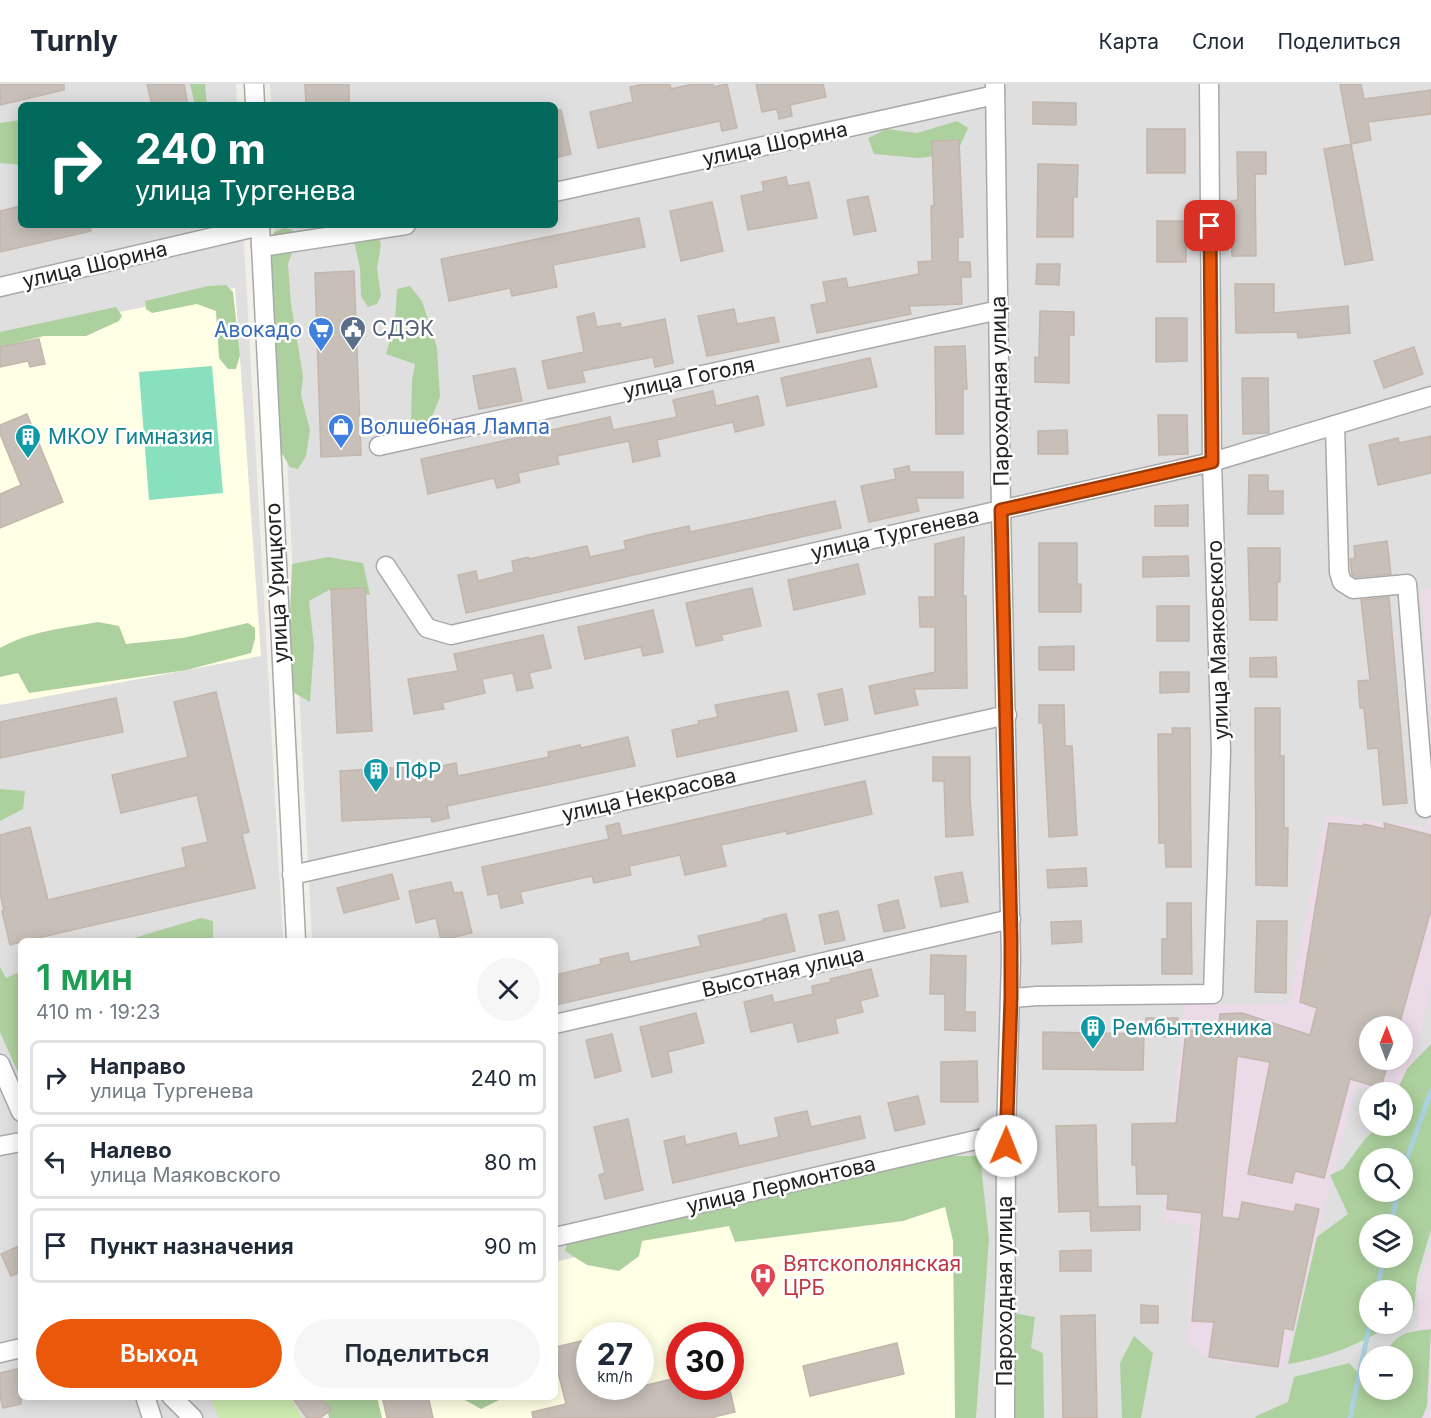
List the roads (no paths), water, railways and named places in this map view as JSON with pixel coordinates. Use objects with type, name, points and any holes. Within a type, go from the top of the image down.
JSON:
[{"type":"street","points":[[254,84],[255,102]]},
{"type":"street","name":"улица Маяковского","points":[[1011,998],[1213,994],[1221,752],[1212,462],[1209,84]]},
{"type":"street","name":"улица Шорина","points":[[558,191],[995,90]]},
{"type":"street","name":"Пароходная улица","points":[[995,90],[1001,510],[1011,919],[1011,998],[1006,1133],[1005,1418]]},
{"type":"street","name":"улица Шорина","points":[[0,287],[247,228]]},
{"type":"street","name":"улица Урицкого","points":[[260,228],[296,938]]},
{"type":"street","points":[[261,247],[386,228]]},
{"type":"street","name":"улица Гоголя","points":[[379,446],[999,310]]},
{"type":"street","name":"улица Тургенева","points":[[386,566],[427,628],[451,635],[1212,462],[1431,396]]},
{"type":"street","points":[[1335,425],[1339,572],[1342,582],[1353,589],[1407,584],[1425,808]]},
{"type":"street","name":"улица Некрасова","points":[[292,875],[1007,715]]},
{"type":"street","name":"Высотная улица","points":[[558,1023],[1011,919]]},
{"type":"street","points":[[0,1064],[18,1105]]},
{"type":"street","name":"улица Лермонтова","points":[[558,1236],[1006,1133]]},
{"type":"street","points":[[0,1146],[18,1143]]},
{"type":"street","points":[[0,1353],[18,1349]]},
{"type":"street","points":[[146,1400],[152,1418]]},
{"type":"street","points":[[175,1400],[191,1417]]},
{"type":"street","points":[[188,1400],[191,1417]]},
{"type":"waterway","points":[[1411,1148],[1431,1091]]},
{"type":"waterway","points":[[1393,1214],[1396,1202]]},
{"type":"waterway","points":[[1379,1280],[1382,1268]]},
{"type":"waterway","points":[[1350,1418],[1368,1334]]},
{"type":"place","name":"СДЭК","points":[[353,352]]},
{"type":"place","name":"Авокадо","points":[[321,353]]},
{"type":"place","name":"Волшебная Лампа","points":[[341,450]]},
{"type":"place","name":"МКОУ Гимназия","points":[[28,460]]},
{"type":"place","name":"ПФР","points":[[376,794]]},
{"type":"place","name":"Рембыттехника","points":[[1093,1051]]},
{"type":"place","name":"Вятскополянская ЦРБ","points":[[763,1299]]}]
